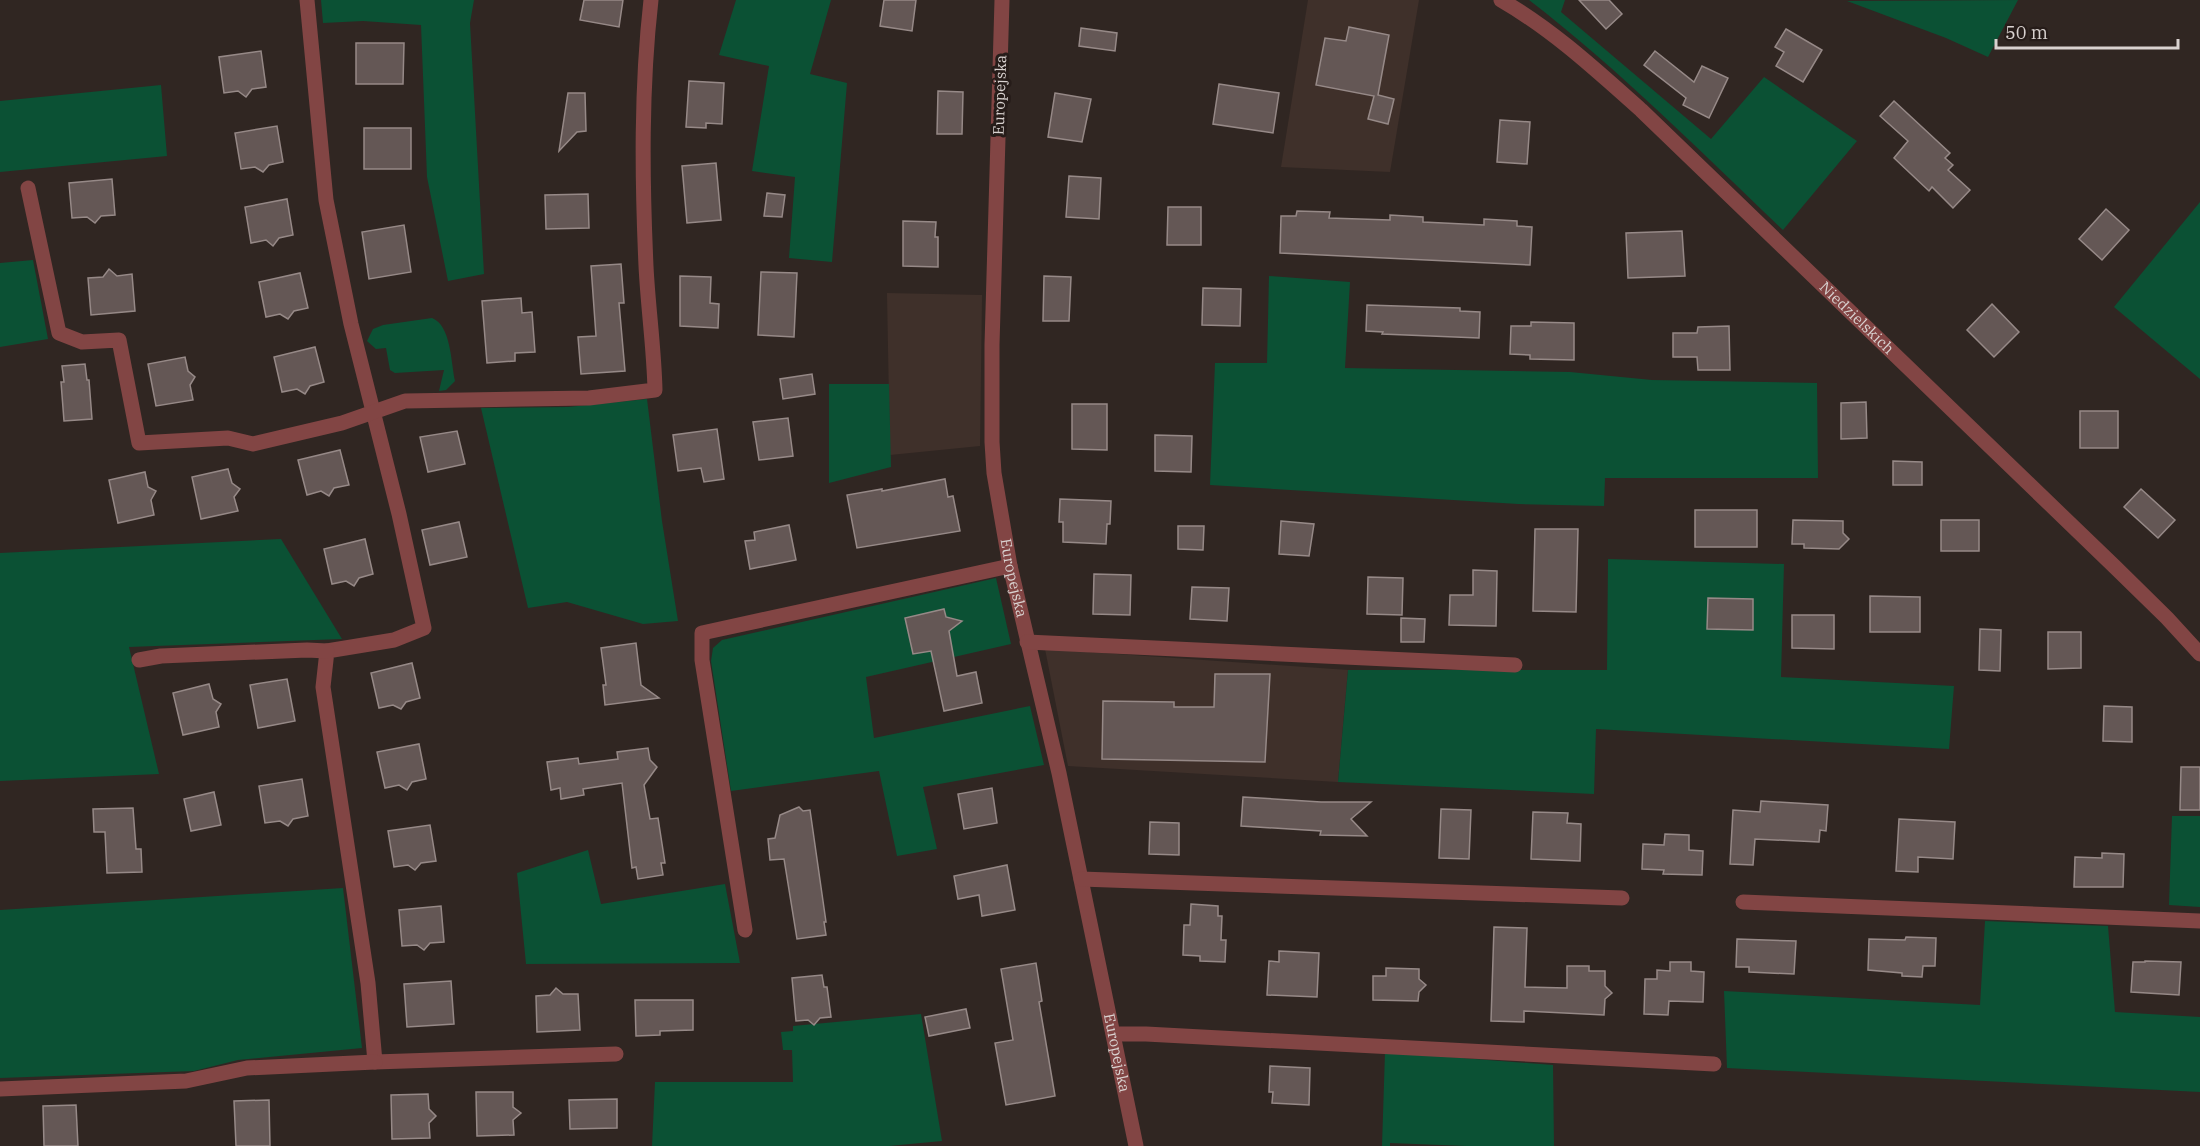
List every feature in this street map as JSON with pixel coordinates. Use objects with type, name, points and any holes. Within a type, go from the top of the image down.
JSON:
[{"type":"street","points":[[139,660],[161,656],[327,651],[394,640],[424,628],[399,514],[351,324],[326,200],[307,0]]},
{"type":"street","points":[[28,188],[59,333],[82,342],[119,340],[138,442],[228,438],[253,444],[342,423],[405,401],[589,398],[655,390],[646,269],[643,173],[645,50],[651,0]]},
{"type":"street","name":"Europejska","points":[[1002,0],[992,345],[994,473],[1010,566],[1059,773],[1115,1034],[1136,1146]]},
{"type":"street","name":"Niedzielskich","points":[[1501,0],[1532,18],[1583,58],[1641,110],[2122,574],[2200,654]]},
{"type":"street","points":[[745,930],[702,660],[702,633],[1010,566]]},
{"type":"street","points":[[1027,642],[1347,659],[1515,665]]},
{"type":"street","points":[[327,651],[323,687],[368,983],[375,1062]]},
{"type":"street","points":[[1082,879],[1622,898]]},
{"type":"street","points":[[1743,902],[2200,921]]},
{"type":"street","points":[[1115,1034],[1714,1064]]},
{"type":"street","points":[[0,1089],[186,1081],[247,1068],[616,1054]]},
{"type":"shaded area","points":[[1308,0],[1419,0],[1390,172],[1281,167]]},
{"type":"shaded area","points":[[887,293],[982,295],[980,446],[890,455]]},
{"type":"shaded area","points":[[1045,649],[1348,670],[1338,782],[1068,766]]},
{"type":"green space","points":[[321,0],[474,0],[470,23],[484,274],[448,281],[427,177],[421,25],[363,21],[323,23]]},
{"type":"green space","points":[[736,0],[831,0],[810,74],[847,83],[832,262],[789,258],[795,177],[752,171],[769,66],[719,55]]},
{"type":"green space","points":[[1529,0],[1565,0],[1561,12],[1711,139],[1764,77],[1857,141],[1783,230],[1595,54]]},
{"type":"green space","points":[[2018,0],[1988,57],[1946,38],[1847,1]]},
{"type":"green space","points":[[161,85],[167,156],[0,172],[0,101]]},
{"type":"green space","points":[[2200,202],[2200,379],[2114,307]]},
{"type":"green space","points":[[33,260],[48,339],[0,347],[0,263]]},
{"type":"green space","points":[[1269,276],[1350,282],[1345,368],[1570,372],[1652,380],[1817,383],[1818,478],[1605,478],[1604,506],[1518,504],[1210,485],[1215,363],[1267,363]]},
{"type":"green space","points":[[432,318],[443,328],[449,345],[455,381],[446,390],[439,391],[444,370],[395,373],[390,370],[386,348],[376,349],[367,341],[373,329],[383,325]]},
{"type":"green space","points":[[829,384],[889,384],[891,467],[829,483]]},
{"type":"green space","points":[[647,399],[662,521],[678,621],[643,624],[567,602],[528,608],[481,408],[568,407]]},
{"type":"green space","points":[[281,539],[342,639],[129,647],[159,774],[0,781],[0,553]]},
{"type":"green space","points":[[1608,559],[1784,564],[1781,677],[1954,686],[1949,749],[1596,729],[1594,794],[1338,782],[1348,670],[1607,670]]},
{"type":"green space","points":[[996,578],[1011,644],[866,677],[874,738],[1030,706],[1044,765],[923,787],[937,849],[897,856],[879,771],[731,791],[711,661],[713,648],[722,640]]},
{"type":"green space","points":[[2172,816],[2200,816],[2200,907],[2169,905]]},
{"type":"green space","points":[[588,850],[601,904],[725,884],[740,963],[526,964],[517,873]]},
{"type":"green space","points":[[343,888],[362,1048],[238,1060],[194,1071],[0,1078],[0,910]]},
{"type":"green space","points":[[1985,921],[2108,926],[2115,1012],[2200,1017],[2200,1092],[1727,1068],[1724,991],[1980,1005]]},
{"type":"green space","points":[[921,1014],[942,1141],[889,1146],[652,1146],[655,1082],[793,1082],[792,1050],[783,1050],[781,1032],[793,1031],[793,1026]]},
{"type":"green space","points":[[1385,1052],[1553,1065],[1554,1146],[1390,1143],[1390,1146],[1382,1146]]},
{"type":"building","points":[[584,0],[623,0],[619,27],[580,20]]},
{"type":"building","points":[[884,0],[916,0],[912,31],[880,26]]},
{"type":"building","points":[[1579,0],[1609,0],[1622,14],[1606,29]]},
{"type":"building","points":[[1349,27],[1389,35],[1378,95],[1394,99],[1388,124],[1368,119],[1374,96],[1316,85],[1325,38],[1346,41]]},
{"type":"building","points":[[1081,28],[1117,33],[1115,51],[1079,46]]},
{"type":"building","points":[[1786,29],[1822,50],[1803,82],[1776,66],[1784,52],[1775,47]]},
{"type":"building","points":[[356,43],[404,43],[403,84],[356,84]]},
{"type":"building","points":[[261,51],[266,87],[252,89],[246,97],[238,91],[224,93],[219,57]]},
{"type":"building","points":[[1655,51],[1694,82],[1702,66],[1728,78],[1709,118],[1683,105],[1686,98],[1644,65]]},
{"type":"building","points":[[689,81],[724,83],[722,124],[706,123],[706,128],[686,127]]},
{"type":"building","points":[[1219,84],[1279,93],[1273,133],[1213,124]]},
{"type":"building","points":[[938,91],[963,92],[962,134],[937,134]]},
{"type":"building","points":[[568,93],[585,93],[586,131],[577,132],[559,151]]},
{"type":"building","points":[[1055,93],[1091,99],[1082,142],[1048,137]]},
{"type":"building","points":[[1894,101],[1950,153],[1945,158],[1953,165],[1948,170],[1970,190],[1953,208],[1932,187],[1929,191],[1894,158],[1908,141],[1880,116]]},
{"type":"building","points":[[1500,120],[1530,122],[1527,164],[1497,162]]},
{"type":"building","points":[[277,126],[283,162],[269,165],[263,172],[255,167],[241,169],[235,133]]},
{"type":"building","points":[[364,128],[411,128],[411,169],[364,169]]},
{"type":"building","points":[[716,163],[721,220],[687,223],[682,166]]},
{"type":"building","points":[[1069,176],[1101,178],[1099,219],[1066,217]]},
{"type":"building","points":[[112,179],[115,215],[101,216],[95,223],[87,217],[72,218],[69,183]]},
{"type":"building","points":[[767,193],[785,195],[782,217],[764,216]]},
{"type":"building","points":[[588,194],[589,228],[546,229],[545,195]]},
{"type":"building","points":[[287,199],[293,235],[279,238],[273,246],[266,240],[251,243],[245,207]]},
{"type":"building","points":[[1168,207],[1201,207],[1201,245],[1167,245]]},
{"type":"building","points":[[2106,209],[2129,230],[2102,260],[2079,239]]},
{"type":"building","points":[[1297,211],[1330,212],[1329,218],[1390,220],[1390,215],[1423,217],[1423,222],[1484,225],[1484,219],[1517,221],[1517,226],[1532,227],[1530,265],[1280,253],[1281,216],[1296,216]]},
{"type":"building","points":[[903,221],[936,222],[938,267],[903,266]]},
{"type":"building","points":[[404,225],[411,272],[369,279],[362,232]]},
{"type":"building","points":[[1682,231],[1685,276],[1628,278],[1626,233]]},
{"type":"building","points":[[621,264],[624,303],[619,303],[625,371],[581,374],[578,337],[596,336],[591,266]]},
{"type":"building","points":[[109,269],[117,276],[132,274],[135,311],[91,315],[88,278],[103,277]]},
{"type":"building","points":[[761,272],[797,273],[794,337],[758,335]]},
{"type":"building","points":[[300,273],[308,308],[294,311],[288,319],[280,314],[266,317],[259,282]]},
{"type":"building","points":[[680,276],[711,277],[710,303],[719,304],[718,328],[680,326]]},
{"type":"building","points":[[1044,276],[1071,277],[1069,321],[1043,321]]},
{"type":"building","points":[[1203,288],[1241,289],[1240,326],[1202,325]]},
{"type":"building","points":[[521,298],[522,313],[532,312],[535,352],[515,353],[515,361],[487,363],[482,301]]},
{"type":"building","points":[[1992,304],[2019,332],[1994,357],[1967,330]]},
{"type":"building","points":[[1367,305],[1460,308],[1460,311],[1480,312],[1479,338],[1382,334],[1383,332],[1366,331]]},
{"type":"building","points":[[1531,322],[1574,323],[1574,360],[1530,359],[1530,355],[1510,354],[1511,326],[1531,326]]},
{"type":"building","points":[[1729,326],[1730,370],[1698,370],[1697,357],[1673,357],[1673,333],[1697,333],[1698,327]]},
{"type":"building","points":[[315,347],[324,382],[310,386],[305,394],[297,389],[282,392],[274,357]]},
{"type":"building","points":[[185,357],[188,371],[195,377],[190,385],[193,400],[156,406],[148,364]]},
{"type":"building","points":[[85,364],[87,380],[89,380],[92,419],[64,421],[62,366]]},
{"type":"building","points":[[812,374],[815,394],[783,399],[780,379]]},
{"type":"building","points":[[1866,402],[1867,438],[1841,439],[1841,403]]},
{"type":"building","points":[[1072,404],[1107,404],[1107,450],[1072,449]]},
{"type":"building","points":[[2080,411],[2118,411],[2118,448],[2080,448]]},
{"type":"building","points":[[788,418],[793,456],[759,460],[753,422]]},
{"type":"building","points":[[717,429],[724,479],[704,482],[701,468],[678,471],[673,435]]},
{"type":"building","points":[[457,431],[465,464],[428,472],[420,437]]},
{"type":"building","points":[[1155,435],[1192,436],[1191,472],[1155,471]]},
{"type":"building","points":[[340,450],[349,485],[334,488],[329,496],[321,491],[307,495],[298,460]]},
{"type":"building","points":[[1893,461],[1922,462],[1922,485],[1893,485]]},
{"type":"building","points":[[228,469],[232,483],[240,489],[234,497],[238,511],[201,519],[192,477]]},
{"type":"building","points":[[145,472],[148,487],[156,491],[151,500],[154,515],[118,523],[109,480]]},
{"type":"building","points":[[945,479],[948,497],[953,496],[960,531],[857,548],[847,495]]},
{"type":"building","points":[[2141,489],[2175,520],[2158,538],[2124,507]]},
{"type":"building","points":[[1060,499],[1111,501],[1106,544],[1063,542],[1063,522],[1059,522]]},
{"type":"building","points":[[1695,510],[1757,510],[1757,547],[1695,547]]},
{"type":"building","points":[[1793,520],[1843,521],[1843,533],[1849,539],[1839,549],[1804,548],[1804,544],[1792,544]]},
{"type":"building","points":[[1941,520],[1979,520],[1979,551],[1941,551]]},
{"type":"building","points":[[1281,521],[1314,524],[1309,556],[1279,554]]},
{"type":"building","points":[[459,522],[467,557],[430,565],[422,530]]},
{"type":"building","points":[[789,525],[796,560],[750,569],[745,541],[755,540],[754,532]]},
{"type":"building","points":[[1178,526],[1204,526],[1203,550],[1178,549]]},
{"type":"building","points":[[1535,529],[1578,529],[1576,612],[1533,611]]},
{"type":"building","points":[[365,539],[373,574],[359,578],[354,586],[346,581],[332,584],[324,549]]},
{"type":"building","points":[[1473,570],[1497,571],[1496,626],[1449,625],[1450,595],[1473,595]]},
{"type":"building","points":[[1094,574],[1131,575],[1130,615],[1093,614]]},
{"type":"building","points":[[1368,577],[1403,578],[1402,615],[1367,614]]},
{"type":"building","points":[[1192,587],[1229,588],[1227,621],[1190,619]]},
{"type":"building","points":[[1870,596],[1920,597],[1920,632],[1870,632]]},
{"type":"building","points":[[1708,598],[1753,599],[1753,630],[1707,629]]},
{"type":"building","points":[[944,609],[946,617],[962,621],[949,631],[957,676],[976,672],[982,703],[944,711],[931,651],[913,654],[905,618]]},
{"type":"building","points":[[1792,615],[1834,615],[1834,649],[1792,648]]},
{"type":"building","points":[[1401,618],[1425,619],[1424,642],[1401,642]]},
{"type":"building","points":[[1980,629],[2001,630],[2000,671],[1979,670]]},
{"type":"building","points":[[2048,632],[2081,632],[2081,668],[2048,669]]},
{"type":"building","points":[[636,643],[641,685],[659,698],[605,705],[603,685],[606,685],[601,648]]},
{"type":"building","points":[[412,663],[420,698],[406,702],[401,709],[393,705],[379,708],[371,673]]},
{"type":"building","points":[[1215,674],[1270,674],[1265,762],[1102,759],[1103,701],[1174,702],[1174,707],[1214,707]]},
{"type":"building","points":[[287,679],[295,721],[258,728],[250,685]]},
{"type":"building","points":[[209,684],[213,699],[221,704],[216,712],[219,727],[183,735],[173,693]]},
{"type":"building","points":[[2104,706],[2132,707],[2132,742],[2103,741]]},
{"type":"building","points":[[419,744],[426,779],[412,782],[407,790],[399,785],[385,788],[377,752]]},
{"type":"building","points":[[648,748],[650,760],[657,767],[644,785],[650,819],[658,818],[665,863],[661,863],[663,875],[638,879],[636,867],[632,868],[622,783],[583,789],[584,795],[561,799],[560,788],[551,790],[547,762],[578,758],[579,764],[618,759],[617,752]]},
{"type":"building","points":[[2181,767],[2200,767],[2200,810],[2180,810]]},
{"type":"building","points":[[302,779],[308,816],[293,819],[288,826],[280,821],[265,823],[259,786]]},
{"type":"building","points":[[992,788],[997,823],[964,829],[958,794]]},
{"type":"building","points":[[214,792],[221,825],[191,831],[184,799]]},
{"type":"building","points":[[1243,797],[1321,802],[1371,802],[1351,819],[1367,836],[1320,835],[1321,831],[1241,826]]},
{"type":"building","points":[[1761,801],[1828,805],[1826,831],[1820,830],[1819,842],[1755,839],[1753,865],[1730,864],[1733,810],[1760,812]]},
{"type":"building","points":[[799,807],[803,811],[810,810],[826,935],[797,939],[784,859],[770,860],[768,839],[775,838],[780,815]]},
{"type":"building","points":[[133,808],[136,849],[141,849],[142,872],[107,873],[105,832],[94,832],[93,809]]},
{"type":"building","points":[[1441,809],[1471,810],[1469,859],[1439,858]]},
{"type":"building","points":[[1533,812],[1568,813],[1567,823],[1581,824],[1580,861],[1531,859]]},
{"type":"building","points":[[1899,819],[1955,822],[1953,859],[1918,857],[1918,872],[1896,871]]},
{"type":"building","points":[[1150,822],[1179,823],[1179,855],[1149,854]]},
{"type":"building","points":[[430,825],[436,861],[421,863],[415,870],[408,865],[394,867],[388,831]]},
{"type":"building","points":[[1665,834],[1689,835],[1689,850],[1703,851],[1702,875],[1663,874],[1664,870],[1642,869],[1643,844],[1664,845]]},
{"type":"building","points":[[2102,853],[2124,854],[2123,887],[2074,887],[2075,857],[2102,858]]},
{"type":"building","points":[[1007,865],[1015,910],[982,916],[979,895],[958,899],[954,876]]},
{"type":"building","points":[[1191,904],[1218,906],[1218,916],[1222,916],[1221,940],[1226,940],[1225,962],[1200,961],[1200,956],[1183,955],[1184,925],[1190,925]]},
{"type":"building","points":[[441,906],[444,942],[430,943],[424,950],[417,945],[402,946],[399,910]]},
{"type":"building","points":[[1494,927],[1527,928],[1525,987],[1567,988],[1567,966],[1589,966],[1589,971],[1605,971],[1605,986],[1612,993],[1605,999],[1604,1015],[1524,1011],[1524,1022],[1491,1021]]},
{"type":"building","points":[[1906,937],[1936,938],[1935,966],[1923,966],[1922,977],[1868,970],[1869,939],[1905,940]]},
{"type":"building","points":[[1737,939],[1796,941],[1794,974],[1749,972],[1749,967],[1736,967]]},
{"type":"building","points":[[1279,951],[1319,953],[1317,997],[1267,995],[1269,961],[1279,962]]},
{"type":"building","points":[[1670,962],[1691,962],[1691,971],[1704,972],[1703,1002],[1669,1001],[1668,1015],[1644,1014],[1645,979],[1657,979],[1657,970],[1670,971]]},
{"type":"building","points":[[2133,962],[2181,962],[2179,995],[2131,992]]},
{"type":"building","points":[[1036,963],[1042,1001],[1039,1002],[1055,1096],[1006,1105],[995,1043],[1013,1040],[1001,969]]},
{"type":"building","points":[[1386,968],[1419,969],[1419,979],[1426,985],[1419,992],[1418,1001],[1373,1000],[1373,976],[1386,976]]},
{"type":"building","points":[[822,975],[824,987],[827,987],[831,1017],[820,1018],[814,1025],[808,1020],[796,1021],[792,978]]},
{"type":"building","points":[[451,981],[454,1024],[407,1027],[404,984]]},
{"type":"building","points":[[556,988],[563,994],[578,994],[580,1030],[537,1032],[536,996],[550,995]]},
{"type":"building","points":[[635,1000],[693,1000],[693,1030],[660,1031],[660,1035],[636,1036]]},
{"type":"building","points":[[966,1009],[970,1028],[929,1036],[925,1017]]},
{"type":"building","points":[[1270,1066],[1310,1068],[1309,1105],[1272,1103],[1273,1092],[1269,1092]]},
{"type":"building","points":[[476,1092],[513,1092],[513,1107],[521,1113],[513,1120],[514,1135],[477,1136]]},
{"type":"building","points":[[428,1094],[429,1109],[436,1116],[429,1123],[430,1138],[392,1139],[391,1095]]},
{"type":"building","points":[[617,1099],[617,1128],[570,1129],[569,1100]]},
{"type":"building","points":[[269,1100],[270,1146],[236,1146],[234,1101]]},
{"type":"building","points":[[76,1105],[78,1146],[44,1146],[43,1106]]}]
